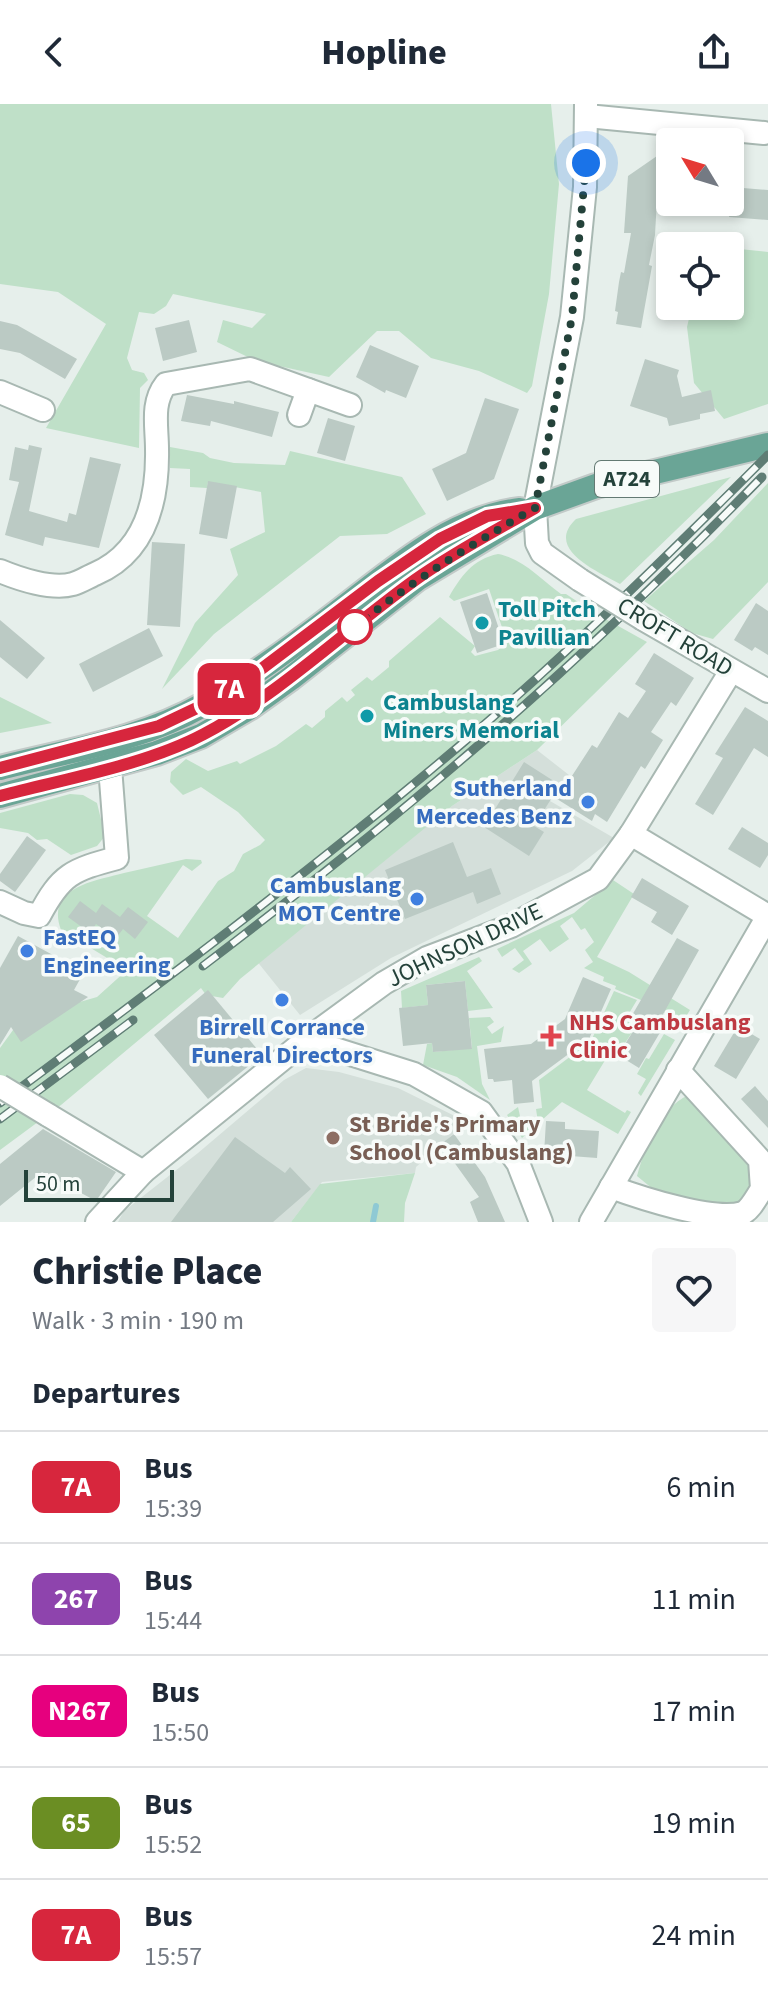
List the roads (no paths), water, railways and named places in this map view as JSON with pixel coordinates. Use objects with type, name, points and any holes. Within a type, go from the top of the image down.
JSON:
[{"type":"main road","name":"A724","points":[[0,796],[183,744],[249,708],[417,579],[460,550],[535,508],[596,486],[768,445]]},
{"type":"main road","name":"A724","points":[[0,768],[159,726],[199,707],[260,670],[378,581],[440,539],[487,516],[535,508]]},
{"type":"street","points":[[587,110],[767,134]]},
{"type":"street","name":"CROFT ROAD","points":[[587,110],[585,187],[572,317],[535,508],[537,543],[542,553],[580,580],[768,691]]},
{"type":"street","points":[[0,571],[27,582],[70,585],[112,567],[143,534],[153,498],[157,453],[156,396],[166,384],[250,369],[350,405]]},
{"type":"street","points":[[299,415],[308,390]]},
{"type":"street","points":[[0,392],[43,410]]},
{"type":"street","name":"JOHNSON DRIVE","points":[[97,1222],[143,1172],[306,1040],[384,983],[427,958],[511,926],[598,879],[631,834],[731,671]]},
{"type":"street","points":[[0,902],[39,916],[63,878],[84,867],[117,858],[110,767]]},
{"type":"street","points":[[591,1222],[768,916],[631,834]]},
{"type":"street","points":[[306,1040],[414,1074],[481,1112],[518,1163],[541,1222]]},
{"type":"street","points":[[611,1187],[658,1205],[726,1217],[746,1212],[762,1189],[760,1160],[678,1070]]},
{"type":"street","points":[[0,1086],[143,1172]]},
{"type":"waterway","points":[[373,1222],[376,1206]]},
{"type":"railway","points":[[0,1103],[293,881],[464,742],[581,637],[768,455]]},
{"type":"railway","points":[[203,966],[374,833],[511,717],[621,616],[762,477]]},
{"type":"railway","points":[[0,1119],[133,1020]]},
{"type":"place","name":"Toll Pitch Pavillian","points":[[482,623]]},
{"type":"place","name":"Cambuslang Miners Memorial","points":[[367,716]]},
{"type":"place","name":"Sutherland Mercedes Benz","points":[[588,802]]},
{"type":"place","name":"Cambuslang MOT Centre","points":[[417,899]]},
{"type":"place","name":"FastEQ Engineering","points":[[27,951]]},
{"type":"place","name":"Birrell Corrance Funeral Directors","points":[[282,1000]]},
{"type":"place","name":"NHS Cambuslang Clinic","points":[[551,1036]]},
{"type":"place","name":"St Bride's Primary School (Cambuslang)","points":[[333,1138]]}]
